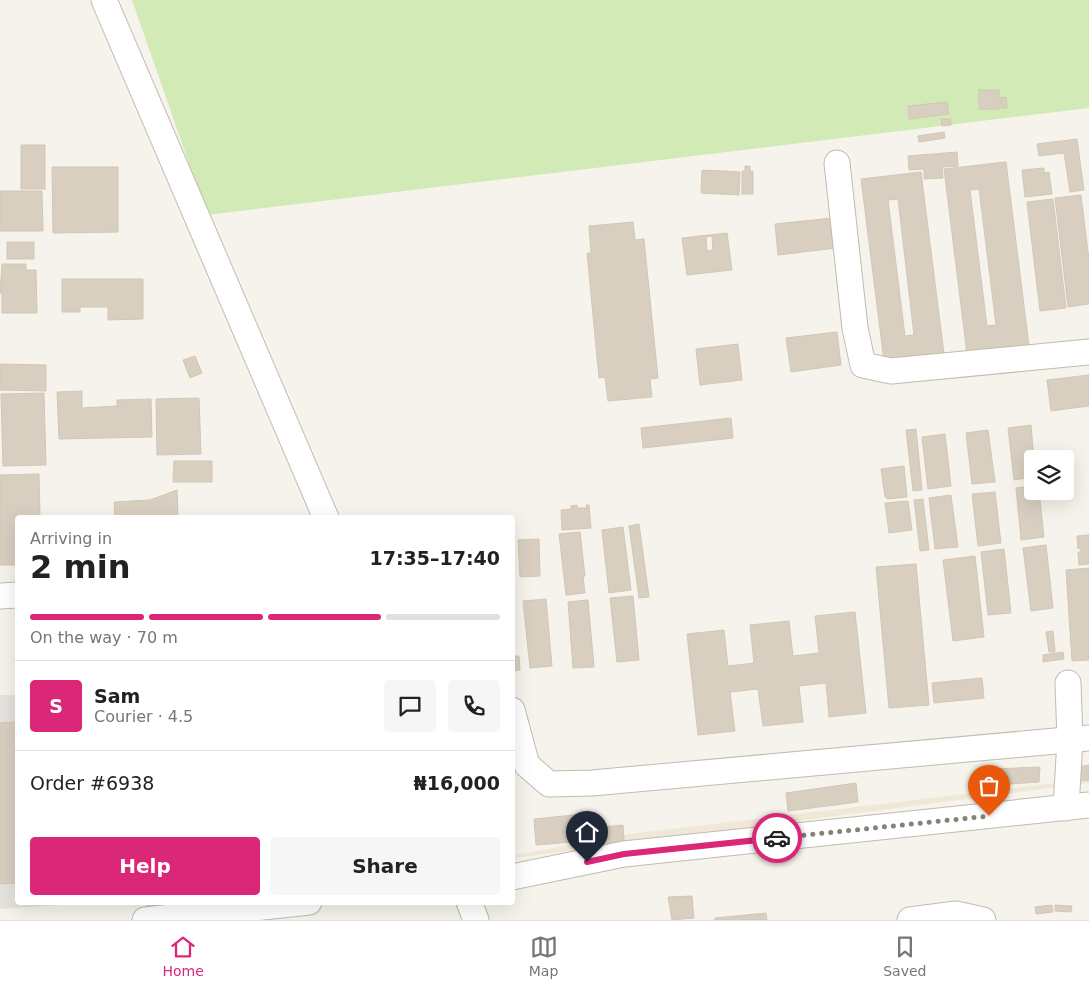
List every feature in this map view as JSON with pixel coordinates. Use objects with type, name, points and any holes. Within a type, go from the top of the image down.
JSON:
[{"type":"street","points":[[104,0],[325,515]]},
{"type":"street","points":[[837,163],[855,328],[863,365],[891,371],[1089,352]]},
{"type":"street","points":[[0,596],[15,595]]},
{"type":"street","points":[[515,876],[624,854],[1077,807],[1079,739],[1068,683]]},
{"type":"street","points":[[515,721],[527,765],[550,784],[592,783],[1079,739]]},
{"type":"street","points":[[145,920],[282,905]]},
{"type":"street","points":[[470,905],[476,920]]},
{"type":"street","points":[[910,920],[956,914],[983,920]]},
{"type":"shaded area","points":[[0,695],[15,695],[15,905],[59,905],[0,909]]},
{"type":"shaded area","points":[[1089,779],[1089,783],[515,858],[515,855],[621,835]]},
{"type":"green space","points":[[132,0],[1089,0],[1089,108],[207,215]]},
{"type":"building","points":[[979,90],[999,90],[999,109],[979,109]]},
{"type":"building","points":[[1006,97],[1007,108],[1001,108],[1000,98]]},
{"type":"building","points":[[947,102],[949,114],[909,119],[908,106]]},
{"type":"building","points":[[941,119],[951,119],[951,125],[942,126]]},
{"type":"building","points":[[944,132],[945,138],[919,142],[918,136]]},
{"type":"building","points":[[1077,139],[1084,190],[1070,192],[1064,153],[1039,156],[1037,144]]},
{"type":"building","points":[[21,145],[45,145],[45,189],[21,189]]},
{"type":"building","points":[[957,152],[958,166],[942,167],[943,178],[924,179],[924,169],[909,170],[908,156]]},
{"type":"building","points":[[1006,162],[1029,346],[967,354],[944,169]],"holes":[[[979,189],[996,325],[987,326],[970,190]]]},
{"type":"building","points":[[745,166],[750,166],[750,171],[753,171],[753,194],[742,194],[742,171],[745,171]]},
{"type":"building","points":[[52,167],[118,167],[118,232],[53,233]]},
{"type":"building","points":[[1044,168],[1044,173],[1049,172],[1052,194],[1025,197],[1022,170]]},
{"type":"building","points":[[702,170],[740,172],[739,195],[701,193]]},
{"type":"building","points":[[921,172],[944,354],[884,361],[861,179]],"holes":[[[898,199],[914,335],[905,336],[888,200]]]},
{"type":"building","points":[[0,191],[42,191],[43,231],[0,231]]},
{"type":"building","points":[[1081,195],[1089,260],[1089,304],[1068,307],[1055,198]]},
{"type":"building","points":[[1053,199],[1066,308],[1040,311],[1027,202]]},
{"type":"building","points":[[832,218],[836,248],[778,255],[775,224]]},
{"type":"building","points":[[633,222],[635,240],[644,239],[658,378],[650,379],[652,397],[608,401],[605,377],[599,378],[587,253],[591,253],[589,226]]},
{"type":"building","points":[[727,233],[732,270],[687,275],[682,238]],"holes":[[[712,236],[713,250],[707,251],[706,237]]]},
{"type":"building","points":[[7,242],[34,242],[34,259],[7,259]]},
{"type":"building","points":[[2,264],[26,264],[26,270],[36,270],[37,313],[2,313],[2,293],[0,293]]},
{"type":"building","points":[[62,279],[143,279],[143,319],[108,320],[108,307],[80,307],[80,312],[62,312]]},
{"type":"building","points":[[837,332],[841,365],[791,372],[786,338]]},
{"type":"building","points":[[738,344],[742,380],[700,385],[696,349]]},
{"type":"building","points":[[195,356],[202,373],[190,378],[183,360]]},
{"type":"building","points":[[0,364],[46,365],[46,391],[0,390]]},
{"type":"building","points":[[1089,375],[1089,406],[1051,411],[1047,380]]},
{"type":"building","points":[[82,391],[82,408],[117,406],[117,400],[151,399],[152,437],[59,439],[57,392]]},
{"type":"building","points":[[44,393],[46,465],[3,466],[1,394]]},
{"type":"building","points":[[199,398],[201,454],[157,455],[156,399]]},
{"type":"building","points":[[731,418],[733,438],[643,448],[641,428]]},
{"type":"building","points":[[1031,425],[1033,450],[1024,450],[1024,478],[1014,480],[1008,428]]},
{"type":"building","points":[[916,429],[922,490],[913,491],[906,430]]},
{"type":"building","points":[[988,430],[995,482],[972,484],[966,433]]},
{"type":"building","points":[[945,434],[951,486],[928,489],[922,437]]},
{"type":"building","points":[[174,461],[212,461],[212,482],[173,482]]},
{"type":"building","points":[[904,466],[907,497],[887,499],[885,497],[881,469]]},
{"type":"building","points":[[39,474],[40,515],[15,515],[15,565],[0,565],[0,475]]},
{"type":"building","points":[[1024,487],[1024,500],[1040,500],[1044,537],[1021,540],[1016,488]]},
{"type":"building","points":[[177,490],[178,515],[115,515],[114,502],[150,500]]},
{"type":"building","points":[[995,492],[1001,543],[978,546],[972,494]]},
{"type":"building","points":[[951,495],[958,547],[935,549],[929,498]]},
{"type":"building","points":[[923,499],[929,550],[920,551],[914,500]]},
{"type":"building","points":[[908,501],[912,530],[889,533],[885,503]]},
{"type":"building","points":[[577,505],[577,508],[587,508],[586,505],[589,505],[591,528],[562,530],[561,510],[571,509],[571,506]]},
{"type":"building","points":[[639,524],[649,597],[639,598],[629,526]]},
{"type":"building","points":[[623,527],[631,590],[609,593],[602,530]]},
{"type":"building","points":[[580,532],[585,593],[566,595],[559,534]]},
{"type":"building","points":[[1089,535],[1089,564],[1079,565],[1078,552],[1081,552],[1081,548],[1078,549],[1077,536]]},
{"type":"building","points":[[539,539],[540,576],[520,577],[518,540]]},
{"type":"building","points":[[1046,545],[1053,608],[1031,611],[1023,548]]},
{"type":"building","points":[[1004,549],[1011,613],[988,615],[981,552]]},
{"type":"building","points":[[975,556],[984,637],[953,641],[943,560]]},
{"type":"building","points":[[916,564],[929,705],[889,708],[876,567]]},
{"type":"building","points":[[1089,568],[1089,660],[1072,661],[1066,570]]},
{"type":"building","points":[[633,596],[639,660],[617,662],[610,598]]},
{"type":"building","points":[[546,599],[552,666],[530,668],[523,601]]},
{"type":"building","points":[[588,600],[594,667],[573,668],[568,602]]},
{"type":"building","points":[[855,612],[866,713],[829,717],[826,683],[799,686],[803,722],[763,726],[758,689],[730,692],[735,731],[698,735],[687,634],[724,630],[728,666],[754,663],[750,625],[789,621],[793,656],[819,653],[815,616]]},
{"type":"building","points":[[1053,631],[1055,652],[1049,652],[1046,632]]},
{"type":"building","points":[[1063,652],[1064,659],[1043,662],[1043,655]]},
{"type":"building","points":[[515,656],[519,656],[520,670],[515,671]]},
{"type":"building","points":[[982,678],[984,698],[934,703],[932,683]]},
{"type":"building","points":[[15,722],[15,883],[0,884],[0,723]]},
{"type":"building","points":[[1089,765],[1089,780],[1079,781],[1077,767]]},
{"type":"building","points":[[1040,767],[1039,782],[996,785],[994,769]]},
{"type":"building","points":[[856,783],[858,802],[788,811],[786,793]]},
{"type":"building","points":[[593,813],[595,840],[536,845],[534,819]]},
{"type":"building","points":[[623,825],[624,841],[604,843],[602,827]]},
{"type":"building","points":[[692,896],[694,918],[672,920],[668,897]]},
{"type":"building","points":[[147,905],[170,905],[170,907],[147,908]]},
{"type":"building","points":[[1052,905],[1053,912],[1036,914],[1035,907]]},
{"type":"building","points":[[1055,905],[1072,906],[1071,912],[1055,911]]},
{"type":"building","points":[[766,913],[767,920],[715,920],[715,918]]},
{"type":"way so far","points":[[777,838],[989,816]]},
{"type":"route","points":[[587,862],[624,854],[777,838]]}]
